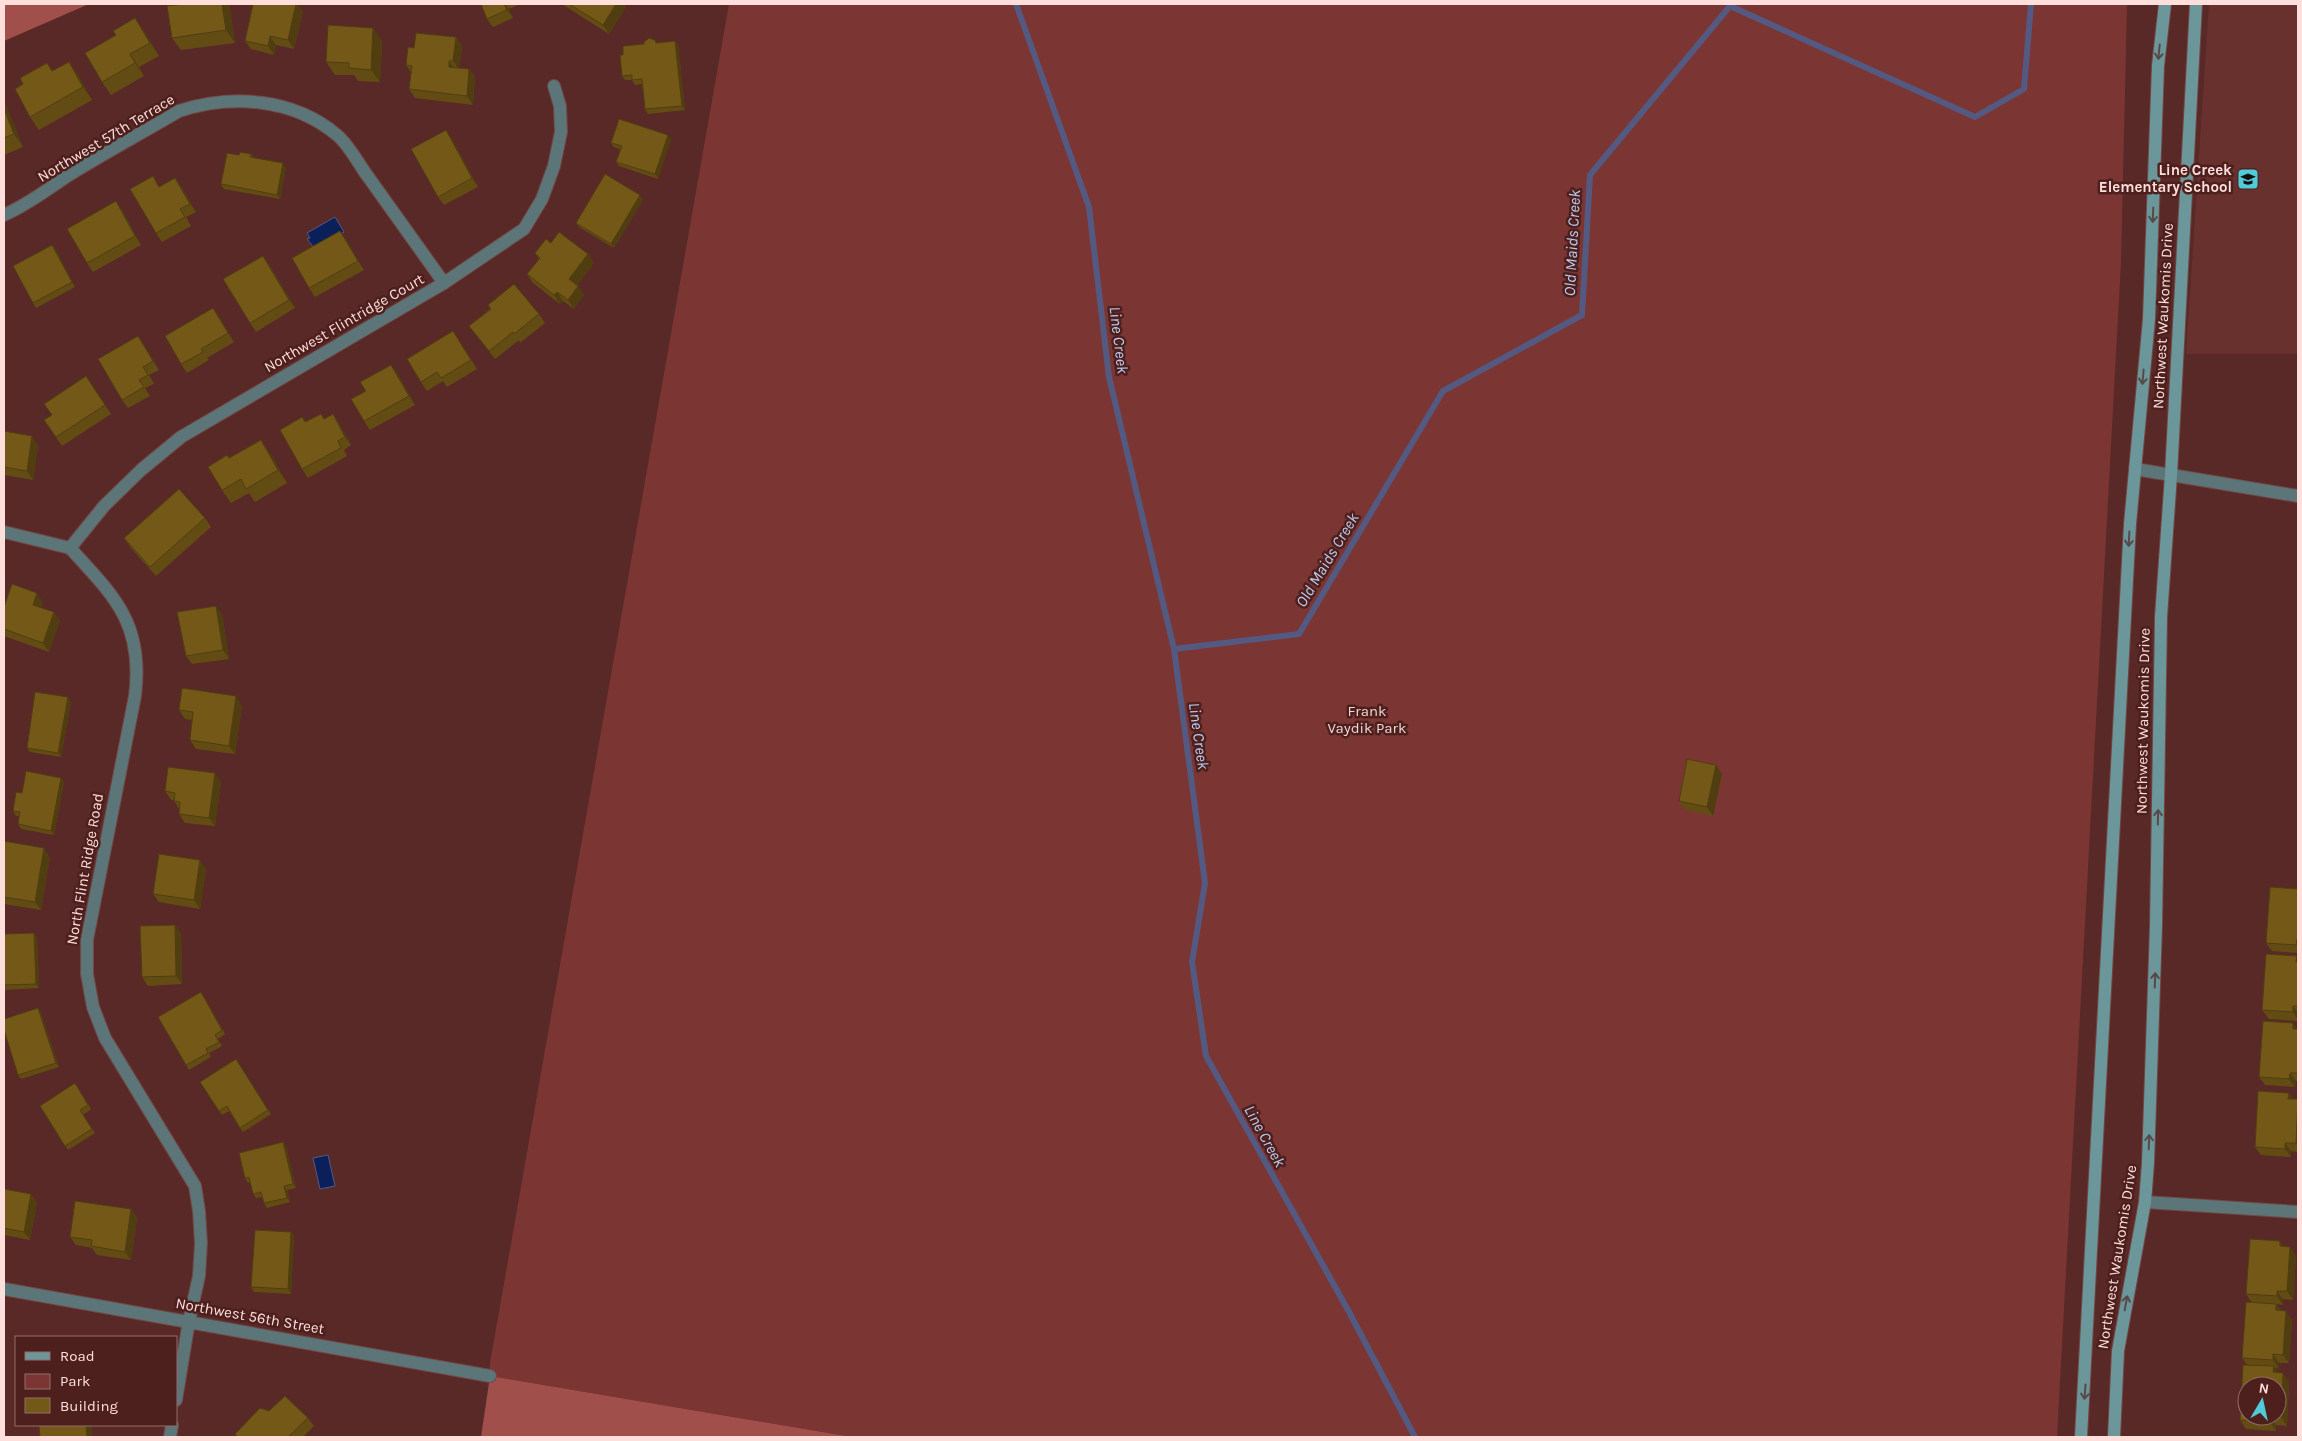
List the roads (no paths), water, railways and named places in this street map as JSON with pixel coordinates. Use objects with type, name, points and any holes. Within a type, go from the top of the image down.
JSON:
[{"type":"main road","name":"Northwest Waukomis Drive","points":[[2082,1437],[2130,524],[2149,319],[2158,66],[2165,4]]},
{"type":"main road","name":"Northwest Waukomis Drive","points":[[2114,1437],[2118,1351],[2145,1202],[2148,1163],[2156,936],[2161,617],[2171,475],[2196,4]]},
{"type":"street","name":"Northwest Flintridge Court","points":[[70,548],[110,500],[141,470],[181,437],[444,283],[524,229],[534,214],[554,166],[561,132],[560,106],[554,86]]},
{"type":"street","name":"Northwest 57th Terrace","points":[[4,215],[26,205],[65,178],[179,111],[220,102],[263,102],[311,118],[339,137],[444,283]]},
{"type":"street","points":[[2135,469],[2298,496]]},
{"type":"street","points":[[4,532],[70,548]]},
{"type":"street","name":"North Flint Ridge Road","points":[[70,548],[113,596],[126,619],[135,649],[137,664],[135,696],[87,940],[88,974],[93,1007],[105,1038],[195,1186],[201,1244],[199,1276],[178,1388]]},
{"type":"street","points":[[2145,1202],[2298,1212]]},
{"type":"street","name":"Northwest 56th Street","points":[[4,1289],[490,1376]]},
{"type":"water","points":[[335,217],[344,232],[315,249],[307,239],[310,238],[307,233]]},
{"type":"water","points":[[328,1155],[335,1186],[320,1189],[313,1158]]},
{"type":"waterway","name":"Line Creek","points":[[1016,4],[1089,207],[1109,377],[1174,649],[1205,883],[1192,962],[1206,1056],[1348,1310],[1415,1437]]},
{"type":"waterway","name":"Old Maids Creek","points":[[1174,649],[1299,634],[1443,391],[1582,315],[1590,175],[1730,6],[1975,117],[2024,89],[2031,4]]},
{"type":"place","name":"Line Creek Elementary School","points":[[2248,179]]},
{"type":"park label","name":"Frank Vaydik Park","points":[[1367,720]]}]
